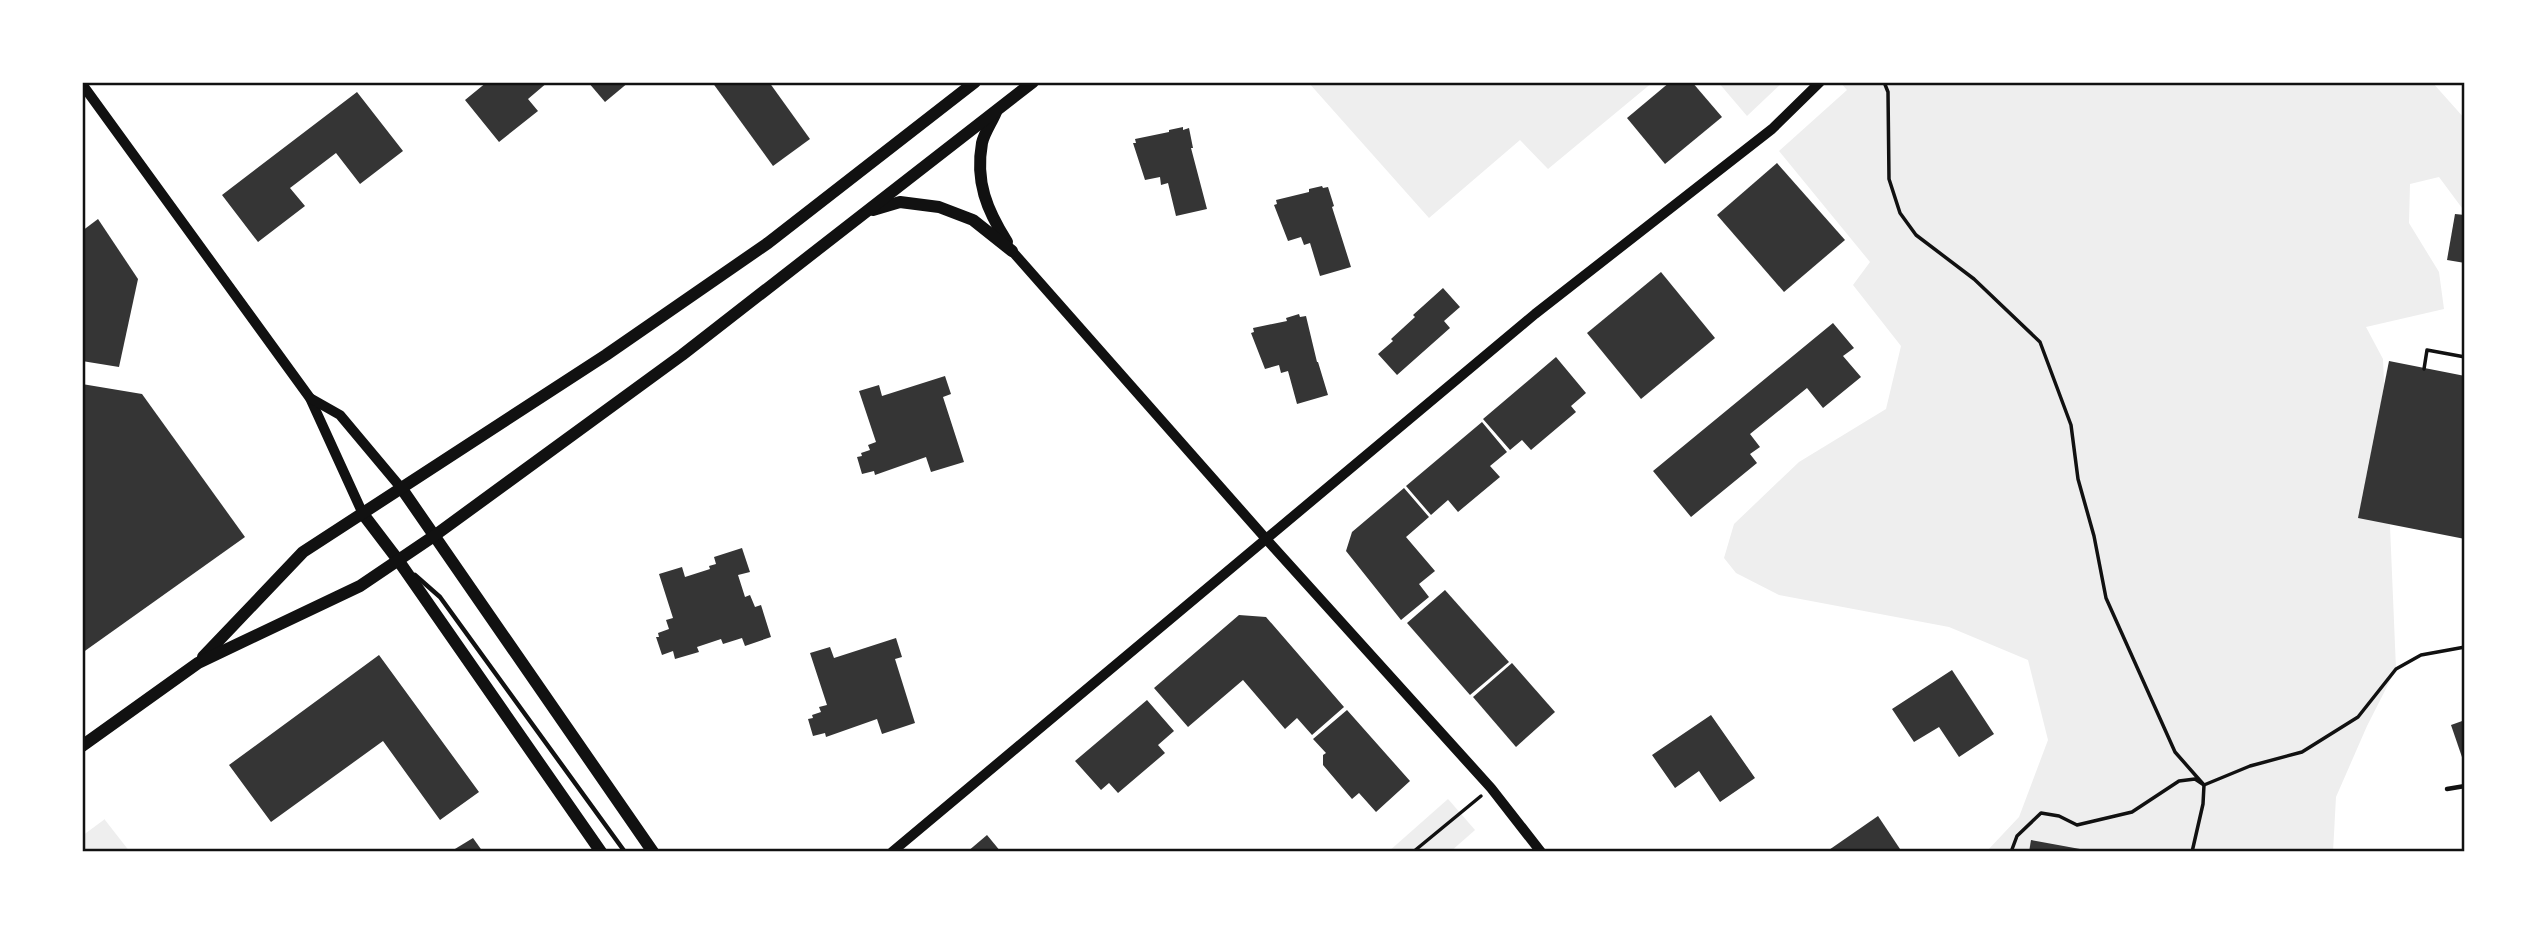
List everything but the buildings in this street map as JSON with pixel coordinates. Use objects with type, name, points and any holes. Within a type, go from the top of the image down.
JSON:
[{"type":"main road","points":[[198,663],[303,552],[606,355],[768,243],[975,82]]},
{"type":"main road","points":[[82,746],[198,663],[360,586],[434,536],[682,355],[1033,82]]},
{"type":"main road","points":[[998,109],[982,141],[981,181],[988,211],[1012,251]]},
{"type":"main road","points":[[866,212],[900,201],[939,207],[973,220],[1012,251]]},
{"type":"main road","points":[[402,489],[653,852]]},
{"type":"main road","points":[[363,514],[398,560],[601,852]]},
{"type":"street","points":[[892,852],[1535,314],[1772,129],[1820,82]]},
{"type":"street","points":[[82,83],[310,398],[363,514]]},
{"type":"street","points":[[1012,251],[1491,788],[1541,852]]},
{"type":"street","points":[[310,398],[340,415],[402,489]]},
{"type":"lane","points":[[398,560],[440,597],[625,852]]},
{"type":"lane","points":[[2447,789],[2465,786]]},
{"type":"path","points":[[1884,82],[1888,92],[1889,178],[1900,213],[1916,235],[1974,279],[2040,342],[2071,425],[2078,479],[2094,536],[2106,598],[2175,752],[2204,785],[2203,804],[2192,852]]},
{"type":"path","points":[[2424,369],[2427,349],[2465,357]]},
{"type":"path","points":[[2204,785],[2250,766],[2302,752],[2358,717],[2396,669],[2421,655],[2465,647]]},
{"type":"path","points":[[2011,852],[2017,836],[2041,813],[2059,816],[2077,825],[2132,812],[2179,782],[2195,779],[2204,785]]},
{"type":"path","points":[[1413,852],[1491,788]]},
{"type":"shaded area","points":[[1308,82],[1653,82],[1548,169],[1520,140],[1429,218]]},
{"type":"shaded area","points":[[1718,82],[1783,82],[1747,116]]},
{"type":"shaded area","points":[[1840,82],[2432,82],[2465,119],[2465,208],[2462,208],[2439,177],[2410,184],[2409,223],[2439,272],[2444,309],[2366,327],[2383,359],[2396,669],[2336,797],[2333,852],[1986,852],[2019,817],[2048,740],[2028,660],[1949,627],[1779,595],[1736,573],[1724,558],[1734,524],[1799,462],[1886,409],[1901,346],[1853,285],[1870,262],[1779,151],[1847,90]]},
{"type":"shaded area","points":[[1448,799],[1475,830],[1450,852],[1388,852]]},
{"type":"shaded area","points":[[105,819],[130,852],[82,852],[82,836]]}]
